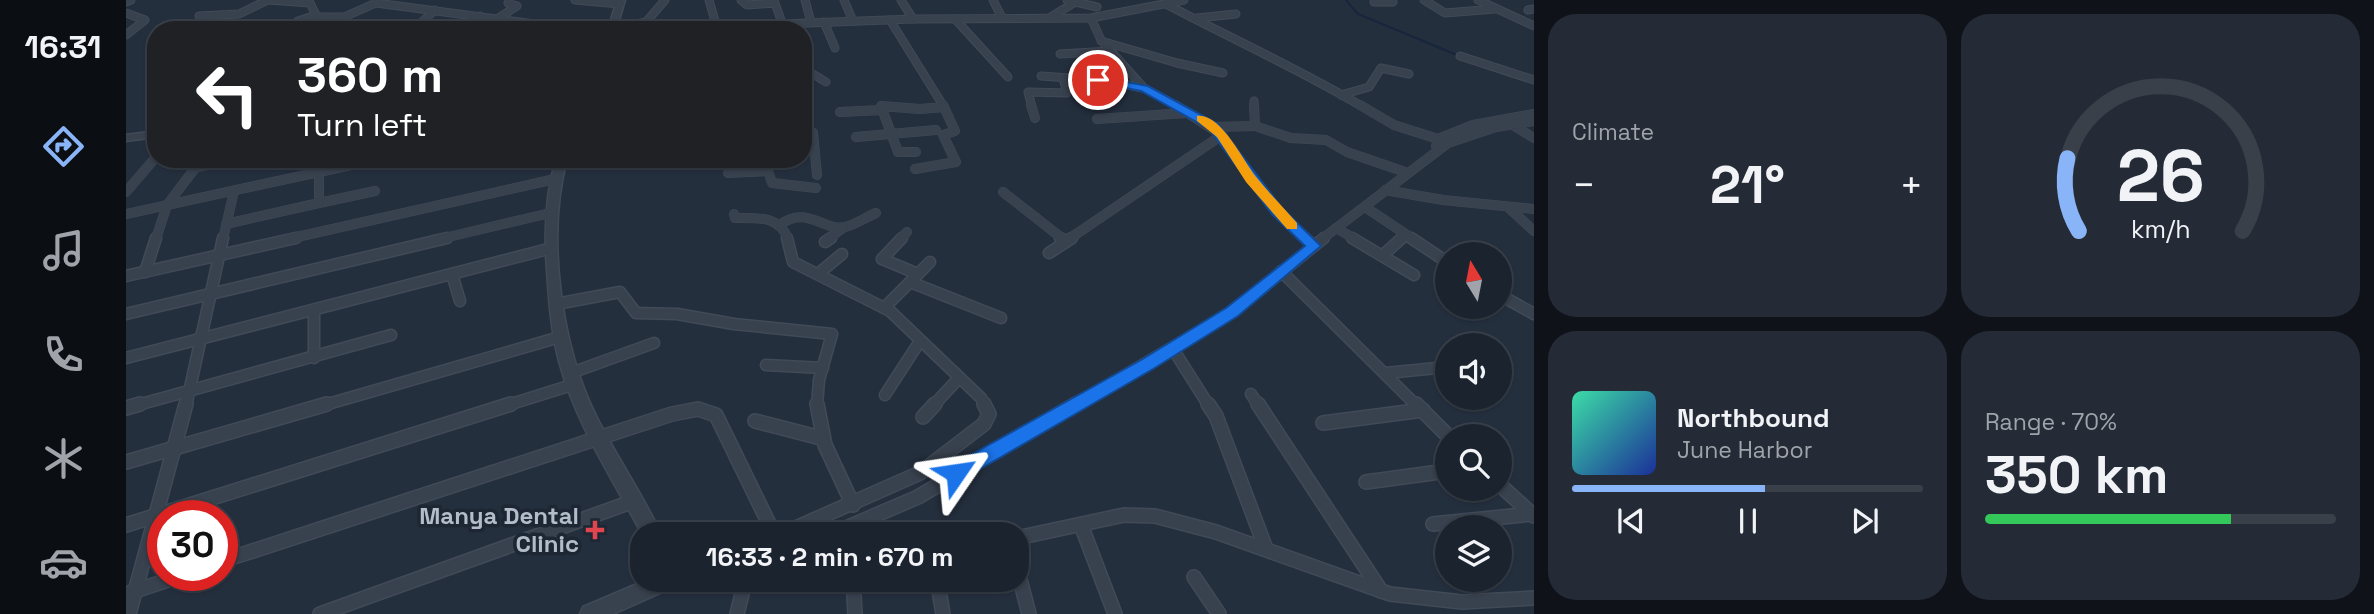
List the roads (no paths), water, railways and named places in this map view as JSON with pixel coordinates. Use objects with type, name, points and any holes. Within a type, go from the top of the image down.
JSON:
[{"type":"street","points":[[126,2],[131,0]]},
{"type":"street","points":[[199,16],[240,13],[268,0],[310,3],[316,15]]},
{"type":"street","points":[[382,4],[398,0]]},
{"type":"street","points":[[497,19],[517,6],[508,2],[510,0]]},
{"type":"street","points":[[575,0],[620,2],[614,21]]},
{"type":"street","points":[[647,21],[666,0]]},
{"type":"street","points":[[709,0],[715,21],[810,21],[805,0]]},
{"type":"street","points":[[741,0],[747,5],[775,3],[781,20]]},
{"type":"street","points":[[844,0],[853,21]]},
{"type":"street","points":[[901,0],[913,19]]},
{"type":"street","points":[[993,0],[1002,18]]},
{"type":"street","points":[[1067,0],[1097,7]]},
{"type":"street","points":[[1104,0],[1092,12],[1101,40],[1144,88]]},
{"type":"street","points":[[812,21],[1092,18],[1184,0]]},
{"type":"street","points":[[1374,2],[1393,2],[1391,0]]},
{"type":"street","points":[[1424,0],[1443,13],[1495,9]]},
{"type":"street","points":[[1478,0],[1534,26]]},
{"type":"street","points":[[1035,19],[1058,15],[1078,2]]},
{"type":"street","points":[[298,21],[316,15],[341,18],[371,4],[512,21]]},
{"type":"street","points":[[1166,4],[1261,54],[1304,71],[1399,128],[1438,139]]},
{"type":"street","points":[[423,21],[435,10]]},
{"type":"street","points":[[126,13],[145,20],[126,35]]},
{"type":"street","points":[[126,19],[135,15]]},
{"type":"street","points":[[1197,19],[1236,15]]},
{"type":"street","points":[[472,21],[480,16]]},
{"type":"street","points":[[955,19],[968,37],[996,61],[1008,77]]},
{"type":"street","points":[[890,20],[944,107],[955,131],[943,135],[955,164],[915,169]]},
{"type":"street","points":[[824,22],[835,48]]},
{"type":"street","points":[[1101,40],[1153,54],[1173,63],[1223,73]]},
{"type":"street","points":[[1060,54],[1110,51]]},
{"type":"street","points":[[1460,56],[1534,80]]},
{"type":"street","points":[[1341,95],[1369,87],[1380,68],[1409,74]]},
{"type":"street","points":[[812,73],[826,82]]},
{"type":"street","points":[[1041,76],[1111,81],[1144,88],[1189,112],[1222,135],[1251,179],[1277,211],[1314,246]]},
{"type":"street","points":[[1035,118],[1028,92],[1067,93],[1063,78]]},
{"type":"street","points":[[1254,101],[1255,126]]},
{"type":"street","points":[[916,152],[898,152],[881,106],[914,109],[944,107]]},
{"type":"street","points":[[840,112],[882,110]]},
{"type":"street","points":[[1097,118],[1189,112]]},
{"type":"street","points":[[1433,152],[1438,139],[1452,131],[1484,121],[1534,114]]},
{"type":"street","points":[[860,522],[918,497],[1232,312],[1433,152],[1465,136],[1534,121]]},
{"type":"street","points":[[1511,124],[1534,138]]},
{"type":"street","points":[[1213,127],[1255,126],[1291,138],[1326,140],[1349,153],[1408,173]]},
{"type":"street","points":[[856,137],[936,130]]},
{"type":"street","points":[[126,138],[147,133]]},
{"type":"street","points":[[812,133],[817,175]]},
{"type":"street","points":[[1049,253],[1222,135]]},
{"type":"street","points":[[126,192],[147,168]]},
{"type":"street","points":[[145,272],[167,205],[195,168]]},
{"type":"street","points":[[126,214],[339,168]]},
{"type":"street","points":[[559,168],[550,213],[560,337],[573,379],[598,436],[645,522]]},
{"type":"street","points":[[769,168],[774,183],[816,188]]},
{"type":"street","points":[[728,173],[768,171]]},
{"type":"street","points":[[319,172],[319,203]]},
{"type":"street","points":[[126,276],[555,179]]},
{"type":"street","points":[[1385,190],[1509,208],[1534,209]]},
{"type":"street","points":[[159,500],[190,391],[234,191]]},
{"type":"street","points":[[226,224],[374,191]]},
{"type":"street","points":[[1003,192],[1066,242]]},
{"type":"street","points":[[1366,207],[1435,254]]},
{"type":"street","points":[[1509,208],[1534,230]]},
{"type":"street","points":[[126,314],[550,213]]},
{"type":"street","points":[[825,242],[843,228],[876,213]]},
{"type":"street","points":[[734,214],[736,219],[764,217],[780,224],[787,236],[792,260],[884,308],[985,403],[989,417],[984,424],[920,473],[811,522]]},
{"type":"street","points":[[780,224],[790,217],[813,219],[843,228]]},
{"type":"street","points":[[1520,218],[1534,221]]},
{"type":"street","points":[[1336,228],[1384,254],[1414,275]]},
{"type":"street","points":[[907,232],[882,258],[914,278],[1001,318]]},
{"type":"street","points":[[1384,254],[1405,235]]},
{"type":"street","points":[[126,358],[552,248]]},
{"type":"street","points":[[818,274],[842,254]]},
{"type":"street","points":[[884,308],[930,262]]},
{"type":"street","points":[[1282,271],[1436,424]]},
{"type":"street","points":[[452,274],[460,301]]},
{"type":"street","points":[[556,304],[620,292],[636,313],[677,314],[734,324],[827,331],[832,334],[833,338],[818,381],[817,406],[821,438],[853,505]]},
{"type":"street","points":[[1512,302],[1534,314]]},
{"type":"street","points":[[314,310],[314,358]]},
{"type":"street","points":[[126,408],[391,335]]},
{"type":"street","points":[[126,462],[560,337]]},
{"type":"street","points":[[885,395],[920,341]]},
{"type":"street","points":[[203,500],[573,379],[654,343]]},
{"type":"street","points":[[1173,349],[1222,429],[1266,550]]},
{"type":"street","points":[[766,365],[823,368]]},
{"type":"street","points":[[1386,373],[1435,368]]},
{"type":"street","points":[[923,417],[958,379]]},
{"type":"street","points":[[1251,394],[1381,591]]},
{"type":"street","points":[[238,557],[598,436],[689,409],[716,415],[768,522]]},
{"type":"street","points":[[1323,423],[1423,410]]},
{"type":"street","points":[[755,421],[821,438]]},
{"type":"street","points":[[1366,482],[1435,473]]},
{"type":"street","points":[[1512,496],[1533,515]]},
{"type":"street","points":[[320,614],[634,501]]},
{"type":"street","points":[[1029,536],[1124,515],[1155,516],[1266,550],[1381,591],[1414,599],[1481,604],[1534,598]]},
{"type":"street","points":[[1433,524],[1533,515]]},
{"type":"street","points":[[126,525],[147,518]]},
{"type":"street","points":[[1081,525],[1115,614]]},
{"type":"street","points":[[129,614],[130,592],[147,538]]},
{"type":"street","points":[[1194,577],[1219,614]]},
{"type":"street","points":[[130,592],[147,587]]},
{"type":"street","points":[[590,614],[641,592]]},
{"type":"street","points":[[737,614],[743,596],[741,592]]},
{"type":"street","points":[[854,592],[855,614]]},
{"type":"street","points":[[939,592],[943,614]]},
{"type":"street","points":[[1023,592],[1029,614]]},
{"type":"waterway","points":[[1346,0],[1358,14],[1457,55]]},
{"type":"place","name":"Manya Dental Clinic","points":[[595,530]]}]
